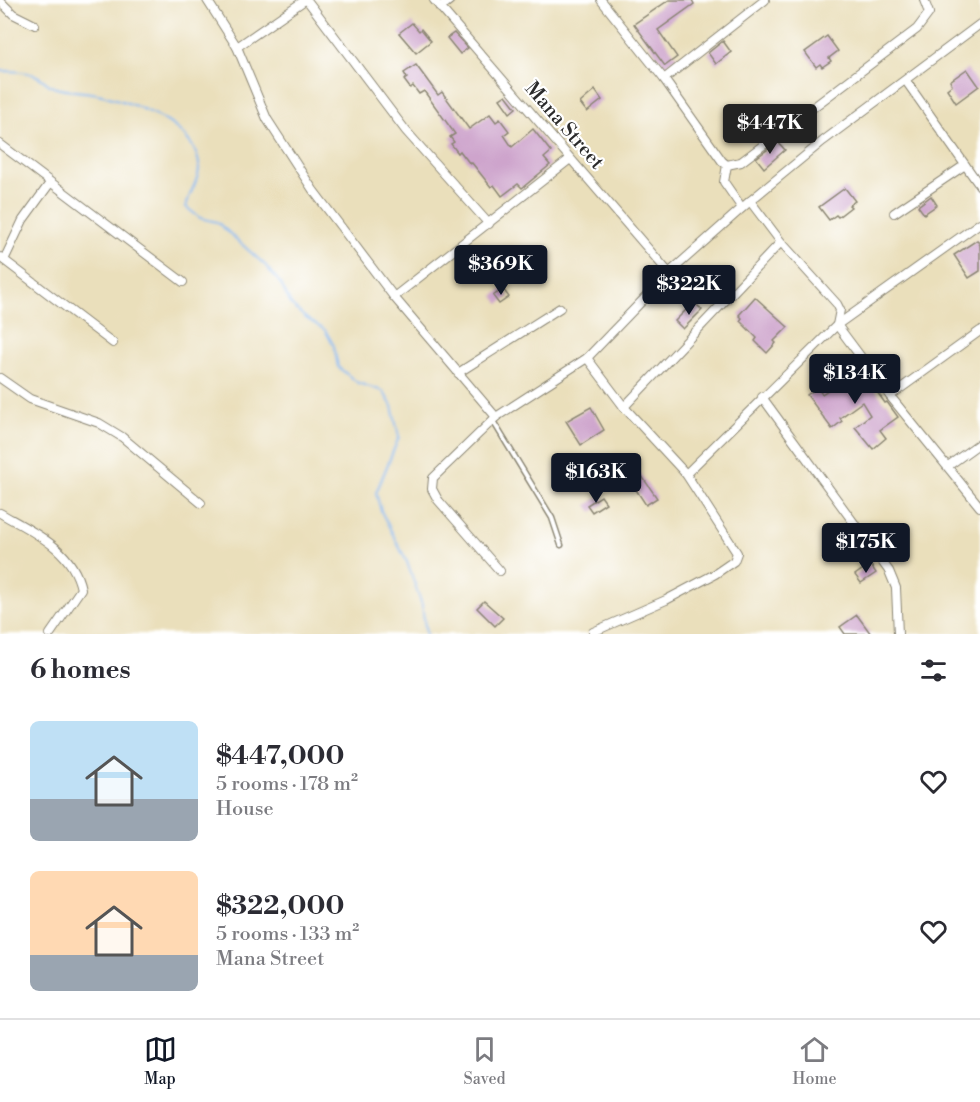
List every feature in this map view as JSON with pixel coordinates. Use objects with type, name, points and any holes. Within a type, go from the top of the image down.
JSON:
[{"type":"street","points":[[207,0],[237,47],[267,120],[313,190],[394,297],[494,418]]},
{"type":"street","points":[[237,47],[306,0],[406,131],[489,224]]},
{"type":"street","name":"Mana Street","points":[[434,0],[669,273]]},
{"type":"street","points":[[440,8],[450,0]]},
{"type":"street","points":[[602,0],[727,165]]},
{"type":"street","points":[[664,79],[765,0]]},
{"type":"street","points":[[727,165],[741,162],[917,29],[929,13],[924,0]]},
{"type":"street","points":[[0,1],[13,14],[34,26]]},
{"type":"street","points":[[500,571],[438,500],[432,489],[433,478],[494,418],[587,358],[669,273],[750,201],[823,141],[980,24]]},
{"type":"street","points":[[906,81],[980,186]]},
{"type":"street","points":[[0,144],[183,282]]},
{"type":"street","points":[[394,297],[570,159]]},
{"type":"street","points":[[727,165],[724,182],[742,208]]},
{"type":"street","points":[[894,213],[965,165]]},
{"type":"street","points":[[50,183],[23,220],[2,258],[113,343]]},
{"type":"street","points":[[750,201],[781,242],[837,304],[840,310],[837,325],[890,396],[980,507]]},
{"type":"street","points":[[686,474],[837,325],[980,223]]},
{"type":"street","points":[[624,407],[781,242]]},
{"type":"street","points":[[458,374],[560,308]]},
{"type":"street","points":[[890,396],[980,331]]},
{"type":"street","points":[[587,358],[624,407],[686,474],[737,553],[736,558],[714,574],[666,600],[593,632]]},
{"type":"street","points":[[0,378],[30,399],[99,423],[122,437],[201,503]]},
{"type":"street","points":[[762,397],[889,571],[896,588],[898,634]]},
{"type":"street","points":[[948,466],[980,443]]},
{"type":"street","points":[[0,513],[41,536],[68,559],[78,574],[81,590],[50,634]]},
{"type":"lane","points":[[494,418],[552,518],[561,545]]},
{"type":"building","points":[[669,0],[692,0],[694,4],[658,30],[677,57],[665,66],[634,24]]},
{"type":"building","points":[[412,23],[419,31],[421,29],[431,41],[416,53],[399,33]]},
{"type":"building","points":[[454,33],[468,48],[460,54],[447,38]]},
{"type":"building","points":[[827,36],[838,51],[829,58],[831,61],[822,67],[820,64],[816,67],[805,52]]},
{"type":"building","points":[[723,41],[731,52],[716,64],[708,53]]},
{"type":"building","points":[[416,65],[438,95],[442,92],[469,129],[490,114],[496,122],[500,119],[509,131],[504,135],[512,147],[533,129],[551,152],[544,158],[550,165],[522,188],[518,184],[502,196],[494,185],[491,187],[472,163],[470,164],[451,144],[454,142],[450,137],[455,134],[424,91],[419,94],[404,80],[407,78],[404,73]]},
{"type":"building","points":[[967,69],[979,86],[956,103],[947,89],[952,85],[950,81]]},
{"type":"building","points":[[595,90],[602,100],[587,112],[580,103]]},
{"type":"building","points":[[506,95],[516,108],[510,113],[500,99]]},
{"type":"building","points":[[778,142],[785,150],[764,168],[756,158]]},
{"type":"building","points":[[845,188],[855,201],[838,217],[836,215],[829,220],[819,207]]},
{"type":"building","points":[[931,196],[937,205],[924,214],[918,206]]},
{"type":"building","points":[[977,240],[980,245],[980,271],[969,278],[954,255]]},
{"type":"building","points":[[503,289],[509,297],[499,304],[493,296]]},
{"type":"building","points":[[755,297],[788,327],[774,341],[776,343],[767,353],[755,341],[757,338],[740,321],[742,318],[739,315]]},
{"type":"building","points":[[694,302],[702,310],[683,329],[675,321]]},
{"type":"building","points":[[857,364],[898,417],[880,430],[886,438],[873,449],[855,427],[870,415],[862,402],[840,418],[842,421],[832,429],[807,395],[817,388],[822,394],[845,378],[842,374]]},
{"type":"building","points":[[591,407],[604,430],[581,445],[566,421]]},
{"type":"building","points":[[639,472],[657,498],[646,505],[629,479]]},
{"type":"building","points":[[601,496],[606,503],[592,512],[587,505]]},
{"type":"building","points":[[870,564],[876,573],[861,583],[855,575]]},
{"type":"building","points":[[484,601],[503,618],[495,626],[477,608]]},
{"type":"building","points":[[857,615],[871,634],[845,634],[840,627]]},
{"type":"waterway","points":[[0,71],[28,73],[56,88],[115,99],[144,109],[172,125],[192,146],[198,159],[199,171],[186,207],[200,218],[217,222],[265,265],[281,284],[291,305],[307,319],[325,330],[334,346],[338,367],[358,383],[383,391],[392,406],[399,437],[376,493],[381,511],[407,562],[422,605],[426,634]]}]
